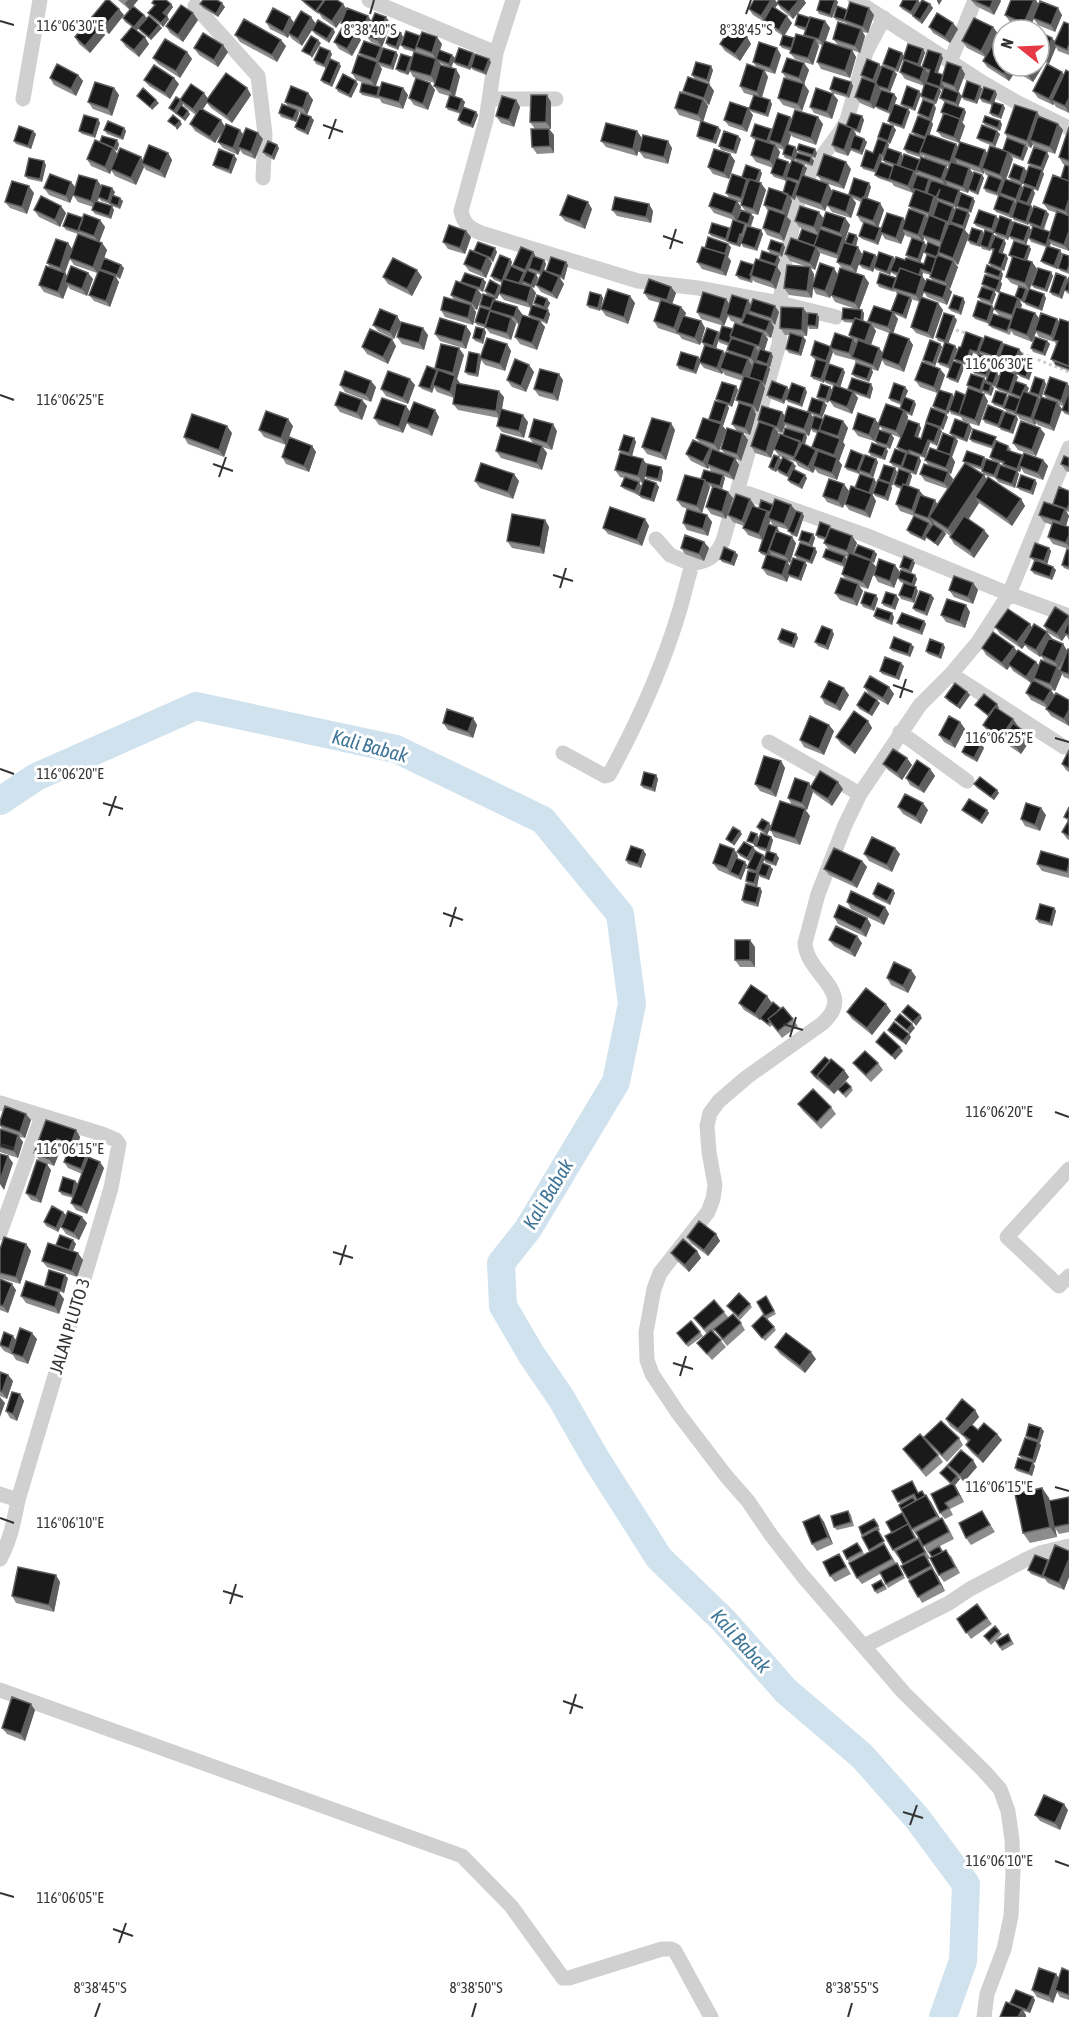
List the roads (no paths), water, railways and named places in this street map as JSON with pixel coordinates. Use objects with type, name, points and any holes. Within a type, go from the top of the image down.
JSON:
[{"type":"street","points":[[23,99],[40,0]]},
{"type":"street","points":[[369,0],[496,53]]},
{"type":"street","points":[[513,0],[496,53],[490,99],[461,211],[468,227],[638,281],[698,288],[780,303],[836,317]]},
{"type":"street","points":[[855,0],[1018,103],[1069,128]]},
{"type":"street","points":[[950,62],[975,0]]},
{"type":"street","points":[[193,2],[258,76],[265,134],[263,178]]},
{"type":"street","points":[[656,538],[670,555],[692,564],[706,562],[719,550],[723,541],[775,360],[785,261],[799,197],[812,170],[847,120],[864,58],[884,18]]},
{"type":"street","points":[[490,99],[556,99]]},
{"type":"street","points":[[984,2017],[987,1994],[1004,1949],[1011,1916],[1013,1861],[1008,1811],[1000,1789],[904,1693],[802,1575],[771,1535],[652,1374],[647,1360],[646,1332],[654,1289],[660,1273],[708,1212],[713,1199],[715,1185],[707,1126],[710,1113],[719,1101],[747,1077],[823,1023],[832,1015],[836,1007],[836,998],[830,986],[810,960],[805,942],[818,894],[844,825],[860,794],[900,732],[920,705],[951,674],[978,642],[1009,594],[1069,448]]},
{"type":"street","points":[[738,490],[865,535],[1069,616]]},
{"type":"street","points":[[563,753],[605,776],[609,774],[638,719],[661,664],[680,609],[692,564]]},
{"type":"street","points":[[951,674],[1064,747]]},
{"type":"street","points":[[900,732],[967,781]]},
{"type":"street","points":[[769,742],[860,794]]},
{"type":"street","points":[[0,1103],[42,1116],[0,1233]]},
{"type":"street","name":"JALAN PLUTO 3","points":[[0,1559],[12,1529],[18,1500],[111,1188],[119,1150],[116,1140],[42,1116]]},
{"type":"street","points":[[1069,1169],[1007,1237],[1059,1286],[1069,1275]]},
{"type":"street","points":[[0,1494],[18,1500]]},
{"type":"street","points":[[864,1646],[949,1603],[970,1589],[1027,1559],[1040,1553],[1069,1546]]},
{"type":"street","points":[[0,1690],[456,1853],[469,1862],[511,1906],[563,1978],[570,1978],[662,1949],[671,1949],[675,1951],[711,2017]]},
{"type":"waterway","name":"Kali Babak","points":[[0,801],[36,777],[196,706],[396,749],[543,820],[620,914],[632,1004],[616,1082],[528,1229],[501,1263],[503,1306],[659,1558],[724,1621],[786,1691],[862,1756],[917,1818],[966,1884],[963,1961],[943,2017]]}]
